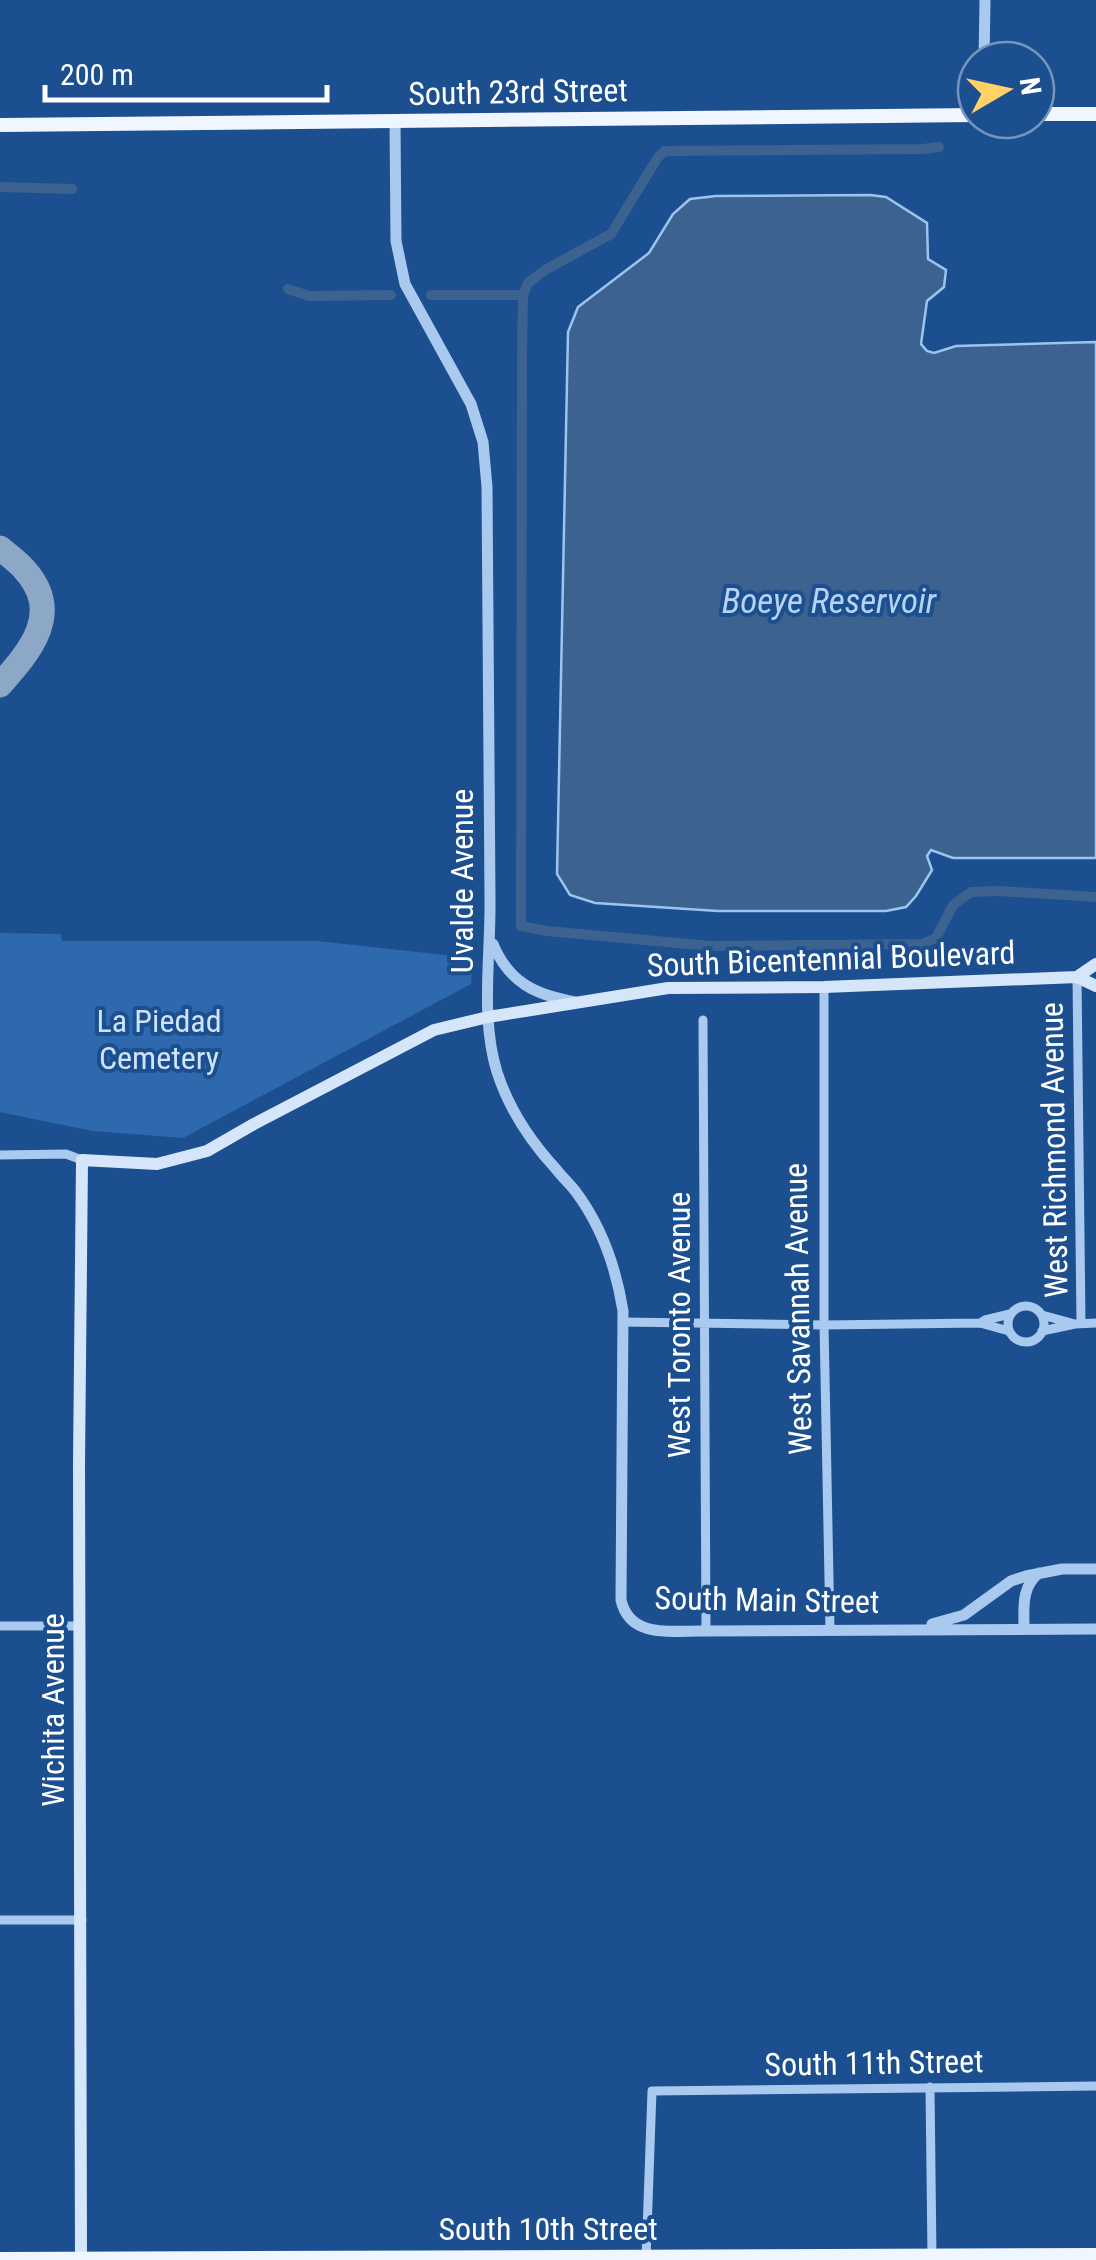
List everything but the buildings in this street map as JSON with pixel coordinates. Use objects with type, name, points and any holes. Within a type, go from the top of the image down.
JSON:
[{"type":"main road","points":[[1056,114],[1096,114]]},
{"type":"main road","name":"South 23rd Street","points":[[0,125],[956,115]]},
{"type":"main road","points":[[1077,977],[1096,964]]},
{"type":"main road","name":"South Bicentennial Boulevard","points":[[82,1160],[157,1164],[208,1151],[434,1030],[488,1017],[668,988],[824,987],[1077,977],[1096,986]]},
{"type":"main road","name":"Wichita Avenue","points":[[82,1160],[82,2259]]},
{"type":"main road","name":"South 10th Street","points":[[0,2260],[1096,2255]]},
{"type":"street","points":[[984,0],[984,40]]},
{"type":"street","name":"Uvalde Avenue","points":[[395,121],[396,241],[405,284],[471,404],[483,442],[488,487],[488,1017],[497,1072],[520,1122],[574,1188],[596,1224],[620,1288],[622,1600],[632,1622]]},
{"type":"street","points":[[490,936],[498,956],[529,989],[580,1002]]},
{"type":"street","name":"West Richmond Avenue","points":[[1077,977],[1078,1324]]},
{"type":"street","name":"West Savannah Avenue","points":[[824,987],[824,1325],[830,1630]]},
{"type":"street","name":"West Toronto Avenue","points":[[703,1020],[706,1631]]},
{"type":"street","points":[[0,1155],[66,1154],[82,1160]]},
{"type":"street","points":[[1026,1305],[1042,1315],[1042,1331],[1036,1339],[1025,1342],[1009,1331],[1007,1322],[1016,1308],[1026,1305]]},
{"type":"street","points":[[980,1324],[1010,1314]]},
{"type":"street","points":[[1042,1315],[1078,1324]]},
{"type":"street","points":[[623,1322],[980,1324],[1009,1331]]},
{"type":"street","points":[[1042,1331],[1096,1323]]},
{"type":"street","name":"South Main Street","points":[[904,1630],[964,1615],[1010,1581],[1041,1572],[1096,1569]]},
{"type":"street","points":[[1024,1629],[1026,1590],[1030,1580],[1041,1572]]},
{"type":"street","name":"South Main Street","points":[[632,1622],[648,1629],[706,1631],[1096,1629]]},
{"type":"street","points":[[0,1626],[80,1626]]},
{"type":"street","points":[[0,1920],[82,1920]]},
{"type":"street","name":"South 11th Street","points":[[646,2258],[652,2091],[1096,2086]]},
{"type":"street","points":[[930,2087],[932,2256]]},
{"type":"green space","name":"La Piedad Cemetery","points":[[0,933],[61,934],[62,941],[317,941],[473,958],[471,984],[183,1138],[92,1131],[0,1112]]},
{"type":"water","name":"Boeye Reservoir","points":[[886,197],[927,223],[928,259],[946,270],[944,287],[927,301],[921,344],[927,351],[934,353],[956,346],[1096,342],[1096,858],[953,858],[931,850],[927,856],[932,870],[916,896],[906,907],[886,911],[718,911],[595,903],[570,895],[557,874],[568,332],[578,307],[649,253],[673,214],[690,199]]},
{"type":"waterway","points":[[939,147],[665,151],[611,234],[528,283],[523,295],[522,354],[521,926],[710,946],[922,944],[936,938],[953,905],[971,892],[1096,897]]},
{"type":"waterway","points":[[0,187],[72,189]]},
{"type":"waterway","points":[[288,289],[309,296],[391,295]]},
{"type":"waterway","points":[[431,295],[523,295]]},
{"type":"taxiway","points":[[0,548],[36,585],[42,616],[31,645],[0,685]]}]
